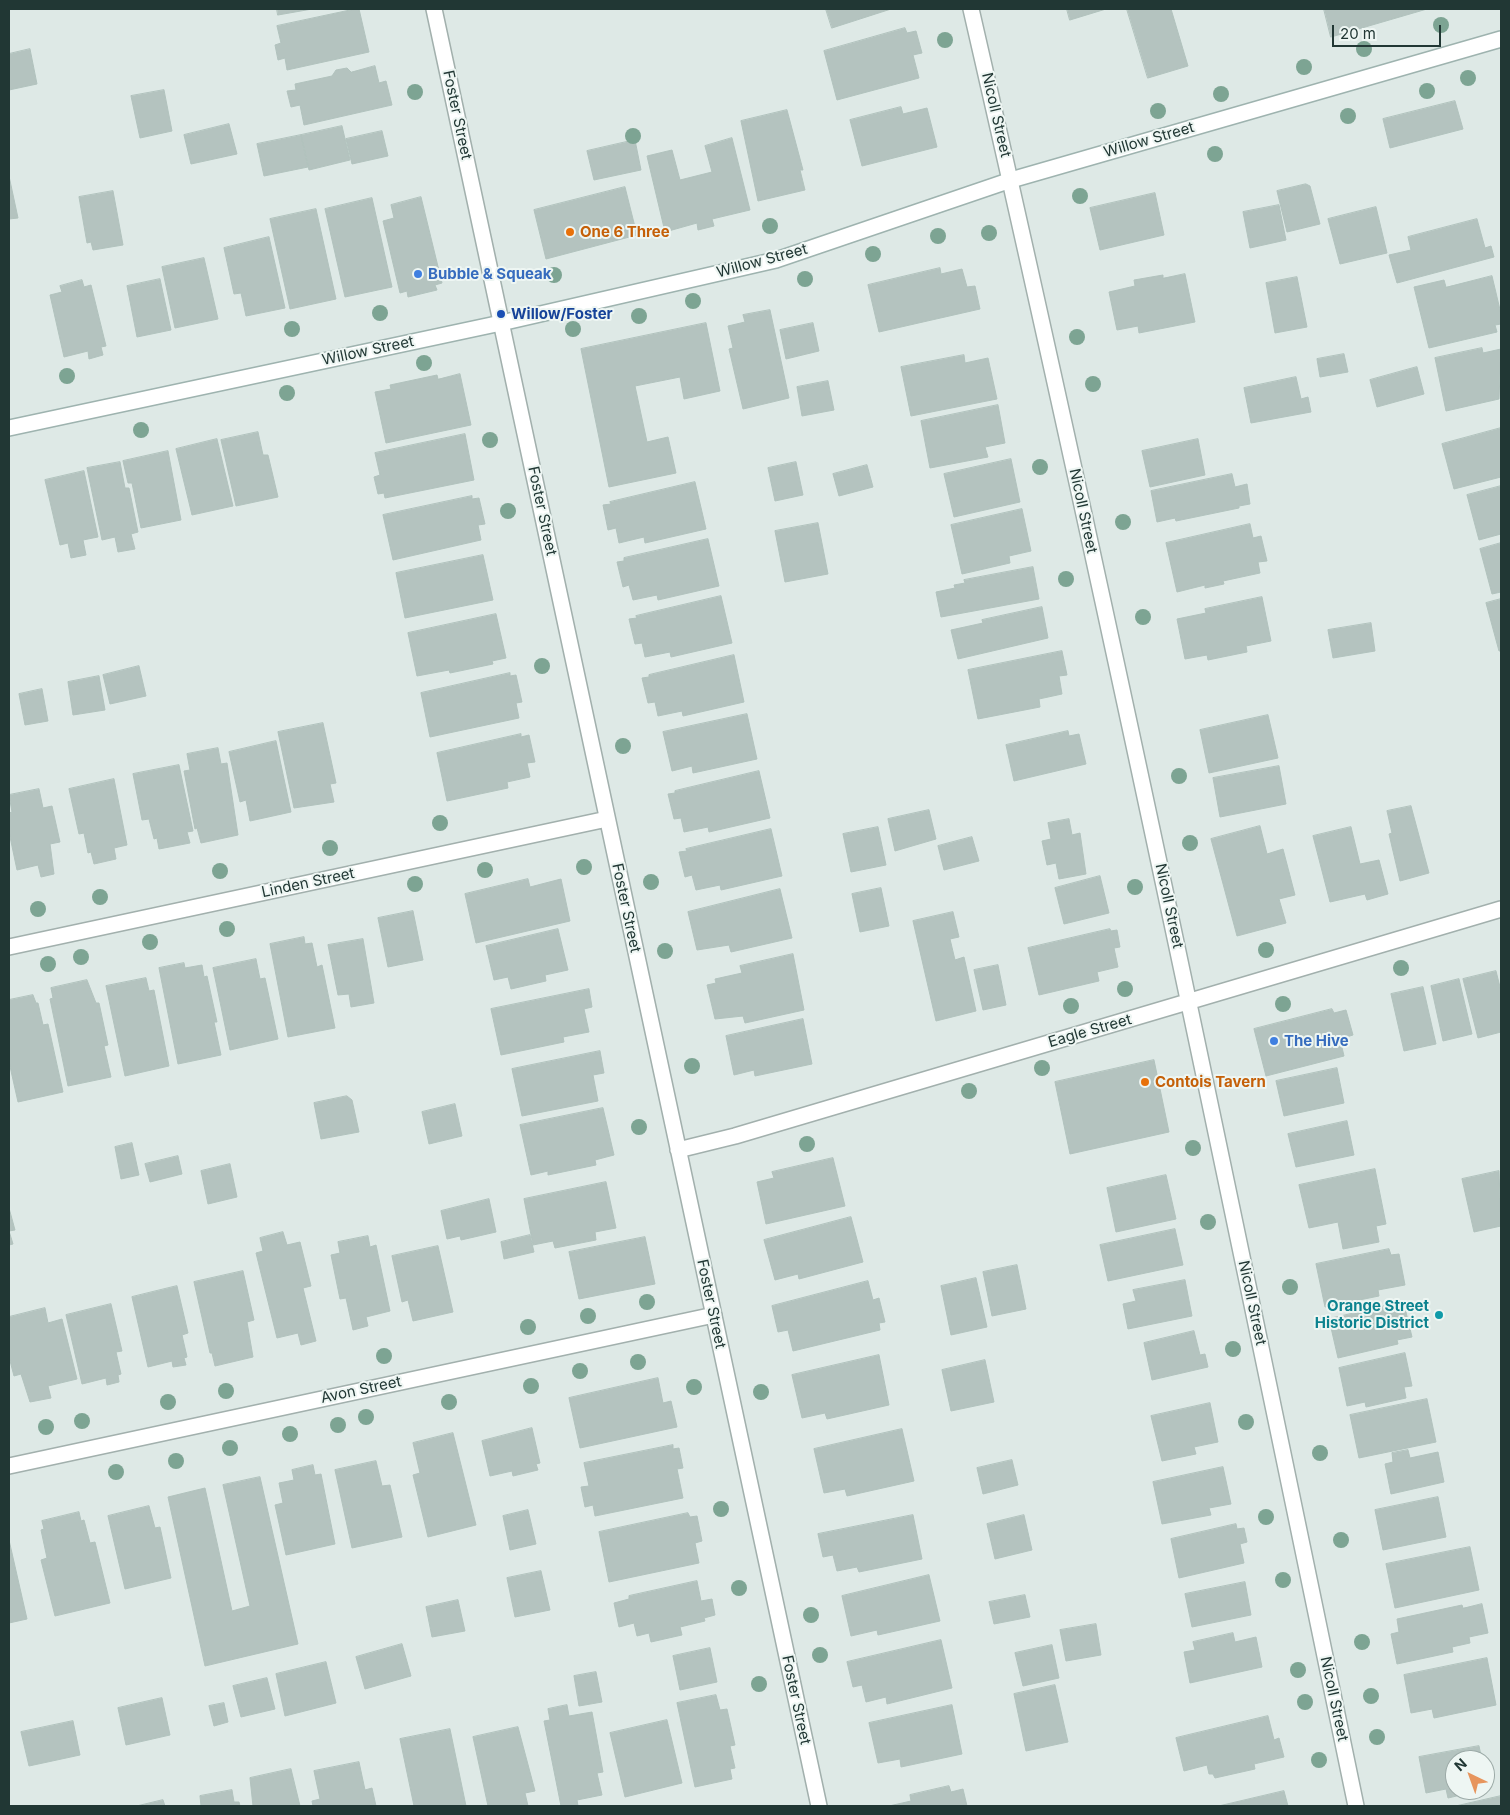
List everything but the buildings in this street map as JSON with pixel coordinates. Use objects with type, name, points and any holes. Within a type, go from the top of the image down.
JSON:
[{"type":"street","name":"Foster Street","points":[[434,9],[819,1806]]},
{"type":"street","name":"Nicoll Street","points":[[971,9],[1011,180],[1189,1002],[1356,1806]]},
{"type":"street","name":"Willow Street","points":[[9,428],[502,323],[776,260],[1011,180],[1501,39]]},
{"type":"street","name":"Linden Street","points":[[9,947],[607,819]]},
{"type":"street","name":"Eagle Street","points":[[678,1150],[735,1136],[1501,909]]},
{"type":"street","name":"Avon Street","points":[[9,1466],[714,1315]]},
{"type":"place","name":"One 6 Three","points":[[570,232]]},
{"type":"place","name":"Bubble & Squeak","points":[[418,274]]},
{"type":"place","name":"Willow/Foster","points":[[501,314]]},
{"type":"place","name":"The Hive","points":[[1274,1041]]},
{"type":"place","name":"Contois Tavern","points":[[1145,1082]]},
{"type":"place","name":"Orange Street Historic District","points":[[1439,1315]]}]
